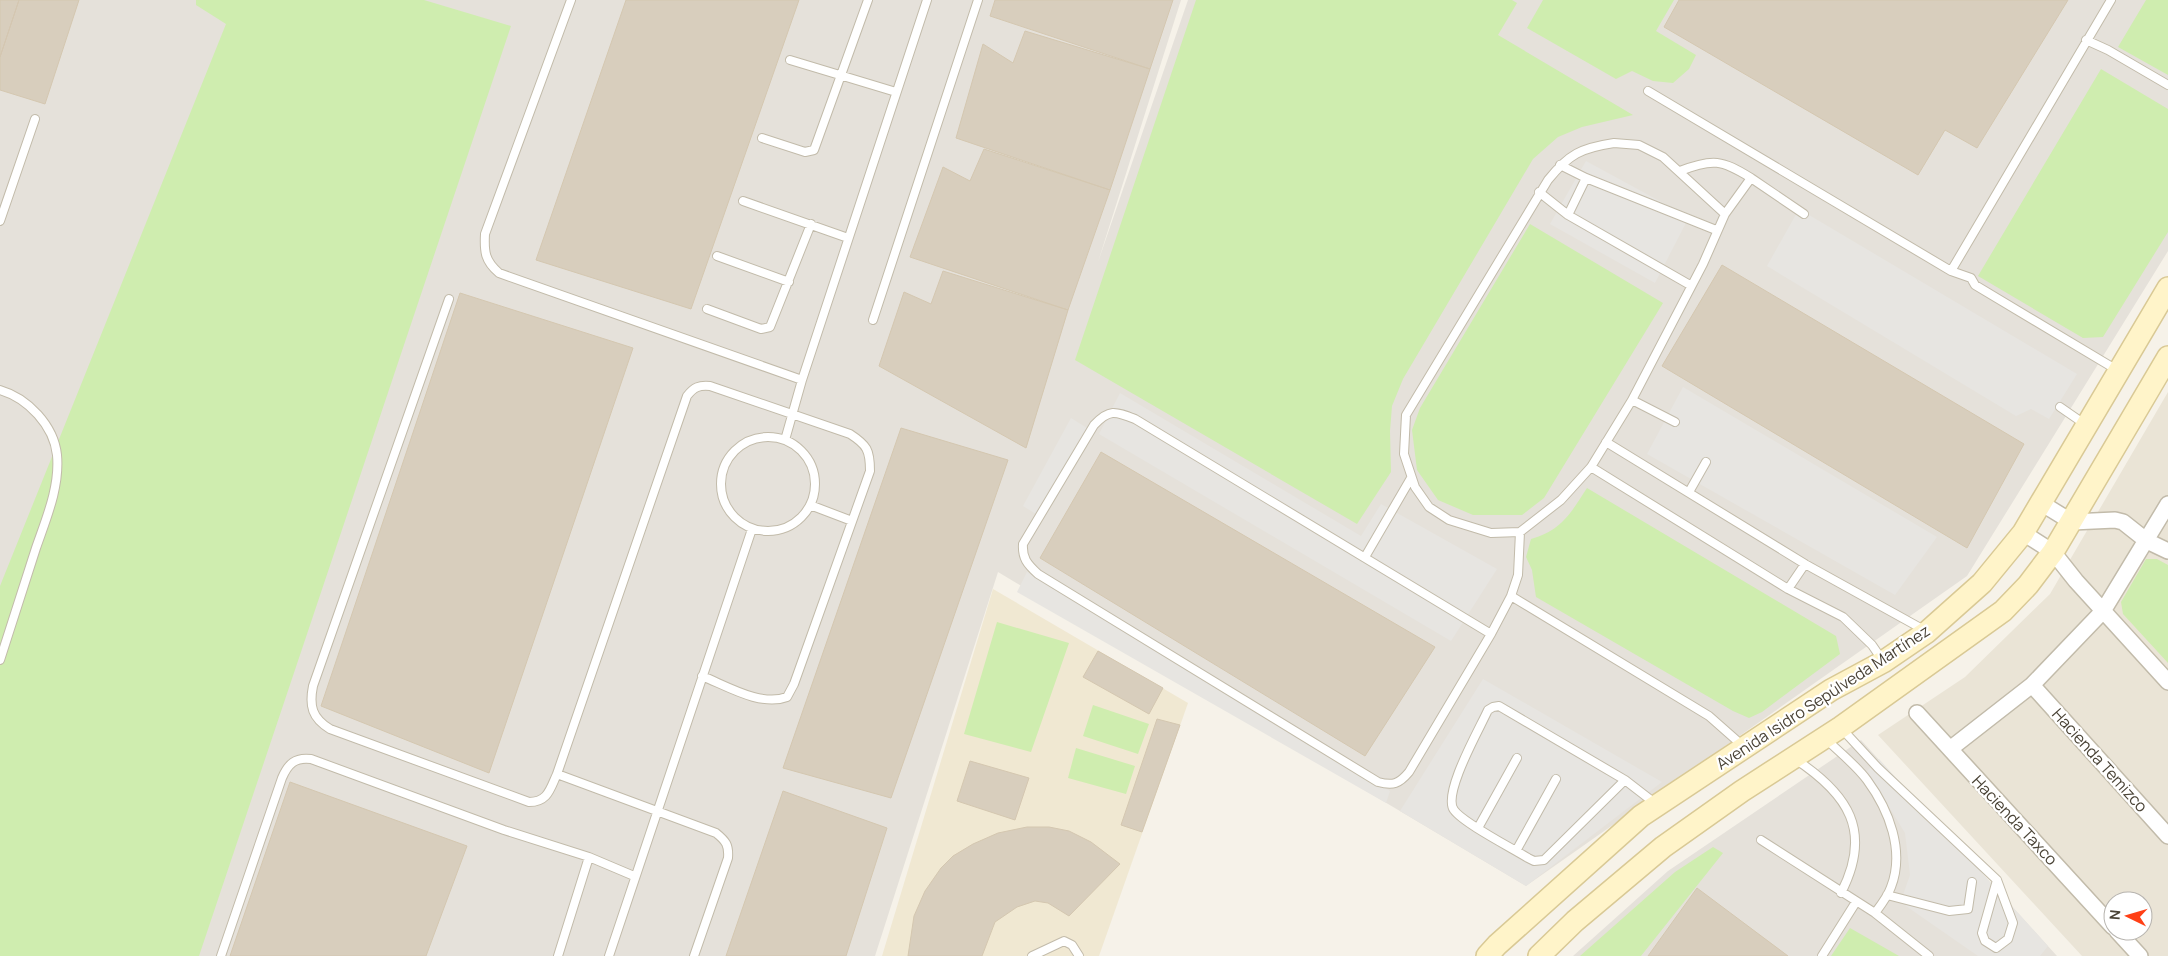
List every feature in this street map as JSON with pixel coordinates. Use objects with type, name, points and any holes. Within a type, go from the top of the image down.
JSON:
[{"type":"main road","name":"Avenida Isidro Sepúlveda Martínez","points":[[1487,956],[1641,816],[1831,690],[1883,662],[1927,632],[1982,583],[2023,533],[2168,288]]},
{"type":"main road","name":"Avenida Isidro Sepúlveda Martínez","points":[[1539,956],[1575,921],[1662,847],[1833,733],[1990,622],[2028,585],[2054,552],[2168,357]]},
{"type":"street","points":[[2041,503],[2072,522],[2115,520],[2123,522],[2147,540],[2168,551]]},
{"type":"street","points":[[1950,749],[2032,685],[2103,611],[2168,504]]},
{"type":"street","points":[[2023,533],[2054,552],[2103,611],[2168,682]]},
{"type":"street","name":"Hacienda Temizco","points":[[2032,685],[2168,836]]},
{"type":"street","name":"Hacienda Taxco","points":[[1917,713],[2103,915]]},
{"type":"street","points":[[2126,941],[2140,956]]},
{"type":"lane","points":[[571,0],[485,234],[484,250],[488,264],[499,273],[802,380]]},
{"type":"lane","points":[[762,138],[805,152],[814,150],[868,0]]},
{"type":"lane","points":[[784,440],[848,238],[927,0]]},
{"type":"lane","points":[[873,320],[978,0]]},
{"type":"lane","points":[[1951,271],[2111,0]]},
{"type":"lane","points":[[2086,40],[2168,85]]},
{"type":"lane","points":[[790,60],[896,92]]},
{"type":"lane","points":[[1648,91],[1951,271],[1971,278],[1976,285],[2119,371]]},
{"type":"lane","points":[[0,221],[35,119]]},
{"type":"lane","points":[[1725,214],[1663,157],[1639,146],[1614,143],[1588,147],[1560,165],[1539,192],[1406,415],[1404,454],[1411,478],[1429,507],[1449,520],[1491,533],[1520,532],[1561,500],[1591,467],[1632,400],[1702,264],[1716,230],[1751,178]]},
{"type":"lane","points":[[1680,171],[1696,164],[1716,161],[1728,164],[1804,214]]},
{"type":"lane","points":[[1560,165],[1586,178],[1716,230]]},
{"type":"lane","points":[[1568,215],[1586,178]]},
{"type":"lane","points":[[1539,192],[1568,215],[1690,285]]},
{"type":"lane","points":[[743,201],[848,238]]},
{"type":"lane","points":[[707,309],[766,329],[773,322],[811,224]]},
{"type":"lane","points":[[717,256],[789,282]]},
{"type":"lane","points":[[449,300],[313,686],[310,699],[312,713],[319,722],[330,729],[529,802],[540,802],[547,796],[557,774],[687,396],[693,388],[701,385],[710,386],[792,416],[850,434],[863,443],[870,455],[870,471],[787,696],[777,700],[765,700],[702,676]]},
{"type":"lane","points":[[0,390],[9,393],[33,409],[51,432],[57,456],[55,491],[0,660]]},
{"type":"lane","points":[[1632,400],[1675,422]]},
{"type":"lane","points":[[2060,407],[2086,425]]},
{"type":"lane","points":[[1491,634],[1135,419],[1113,412],[1104,415],[1094,425],[1028,532],[1023,544],[1022,556],[1028,566],[1038,574],[1378,782],[1390,785],[1401,782],[1409,772],[1491,634],[1511,596],[1518,575],[1520,532]]},
{"type":"lane","points":[[768,437],[784,440],[798,448],[809,460],[814,474],[815,490],[810,506],[800,519],[786,528],[769,532],[752,529],[738,521],[728,508],[722,493],[722,476],[727,460],[738,448],[752,440],[768,437]]},
{"type":"lane","points":[[1606,442],[1805,564],[1927,632]]},
{"type":"lane","points":[[1689,492],[1706,462]]},
{"type":"lane","points":[[1591,467],[1788,589],[1843,617],[1872,645],[1883,662]]},
{"type":"lane","points":[[1365,557],[1411,478]]},
{"type":"lane","points":[[810,506],[852,521]]},
{"type":"lane","points":[[609,956],[634,876],[752,529]]},
{"type":"lane","points":[[1788,589],[1805,564]]},
{"type":"lane","points":[[1511,596],[1709,716],[1744,747]]},
{"type":"lane","points":[[1625,780],[1544,860],[1534,861],[1478,828],[1454,811],[1451,797],[1452,789],[1488,710],[1499,706],[1625,780],[1658,805]]},
{"type":"lane","points":[[1833,733],[1878,768],[1997,880],[2013,923],[2008,939],[1996,948],[1985,941],[1982,933],[1997,880]]},
{"type":"lane","points":[[1833,733],[1866,779],[1881,805],[1896,839],[1898,856],[1895,873],[1887,895],[1875,913]]},
{"type":"lane","points":[[221,956],[282,778],[287,766],[302,758],[311,759],[504,830],[589,857],[634,876]]},
{"type":"lane","points":[[1478,828],[1517,758]]},
{"type":"lane","points":[[1793,758],[1832,788],[1854,824],[1854,862],[1840,893]]},
{"type":"lane","points":[[557,774],[716,833],[726,840],[729,848],[728,858],[694,956]]},
{"type":"lane","points":[[1516,851],[1556,779]]},
{"type":"lane","points":[[1761,840],[1840,893],[1875,913],[1929,956]]},
{"type":"lane","points":[[558,956],[589,857]]},
{"type":"lane","points":[[1887,895],[1949,911],[1968,909],[1972,882]]},
{"type":"lane","points":[[1822,956],[1856,902]]},
{"type":"lane","points":[[1032,956],[1064,941],[1072,944],[1079,956]]},
{"type":"shaded area","points":[[0,0],[1181,0],[1098,262],[1188,0],[2168,0],[2168,251],[1967,576],[1526,886],[998,572],[875,956],[0,956]]},
{"type":"shaded area","points":[[1586,161],[1689,217],[1655,283],[1550,224]]},
{"type":"shaded area","points":[[1799,209],[2077,374],[2049,419],[2031,409],[2016,416],[1767,266]]},
{"type":"shaded area","points":[[1683,387],[1937,537],[1895,595],[1647,454]]},
{"type":"shaded area","points":[[2168,392],[2168,956],[2082,956],[1878,735],[1965,677],[2050,594]]},
{"type":"shaded area","points":[[1120,393],[1361,536],[1381,504],[1497,569],[1451,641],[1099,434]]},
{"type":"shaded area","points":[[1071,418],[1087,428],[1036,514],[1023,506]]},
{"type":"shaded area","points":[[1027,572],[1390,791],[1386,803],[1017,592]]},
{"type":"shaded area","points":[[993,589],[1188,703],[1099,956],[882,956]]},
{"type":"shaded area","points":[[1483,679],[1662,782],[1526,886],[1400,811]]},
{"type":"shaded area","points":[[1861,740],[2057,956],[1573,956],[1668,871]]},
{"type":"shaded area","points":[[1879,759],[2048,946],[2040,956],[1978,956],[1906,906],[1903,895],[1910,875],[1905,833],[1867,771]]},
{"type":"green space","points":[[196,0],[424,0],[511,26],[199,956],[0,956],[0,586],[226,24],[196,5]]},
{"type":"green space","points":[[1196,0],[1512,0],[1517,3],[1498,35],[1633,115],[1582,127],[1558,137],[1533,159],[1403,379],[1392,406],[1390,431],[1391,472],[1357,524],[1075,360]]},
{"type":"green space","points":[[1543,0],[1674,0],[1656,31],[1696,55],[1689,69],[1673,83],[1653,81],[1632,71],[1616,79],[1527,28]]},
{"type":"green space","points":[[2146,0],[2168,0],[2168,75],[2118,47]]},
{"type":"green space","points":[[2101,69],[2168,109],[2168,232],[2103,337],[2083,338],[1978,276]]},
{"type":"green space","points":[[1530,224],[1663,303],[1544,498],[1522,515],[1473,515],[1438,500],[1417,470],[1412,430],[1420,408]]},
{"type":"green space","points":[[1587,488],[1836,636],[1840,654],[1762,712],[1749,718],[1733,711],[1536,597],[1532,570],[1526,557],[1531,539],[1558,526],[1570,513]]},
{"type":"green space","points":[[2146,559],[2157,559],[2168,565],[2168,663],[2123,614],[2121,602]]},
{"type":"green space","points":[[997,622],[1069,643],[1031,752],[964,734]]},
{"type":"green space","points":[[1093,705],[1149,724],[1138,754],[1083,736]]},
{"type":"green space","points":[[1076,748],[1135,766],[1126,794],[1068,778]]},
{"type":"green space","points":[[1713,847],[1723,853],[1641,956],[1580,956],[1675,872]]},
{"type":"green space","points":[[1850,928],[1899,956],[1831,956]]},
{"type":"building","points":[[0,0],[19,0],[0,57]]},
{"type":"building","points":[[19,0],[79,0],[45,104],[0,90],[0,57]]},
{"type":"building","points":[[626,0],[799,0],[691,309],[536,260]]},
{"type":"building","points":[[995,0],[1173,0],[1150,69],[990,16]]},
{"type":"building","points":[[1679,0],[2068,0],[1977,148],[1945,130],[1918,175],[1664,27]]},
{"type":"building","points":[[1025,31],[1150,69],[1110,190],[956,138],[983,44],[1013,63]]},
{"type":"building","points":[[984,149],[1110,190],[1068,310],[910,257],[943,167],[970,181]]},
{"type":"building","points":[[1722,265],[2024,444],[1967,548],[1662,366]]},
{"type":"building","points":[[943,271],[1068,310],[1026,448],[879,366],[904,292],[931,304]]},
{"type":"building","points":[[460,293],[633,348],[489,773],[321,706]]},
{"type":"building","points":[[901,428],[1008,460],[891,798],[783,768]]},
{"type":"building","points":[[1101,452],[1435,647],[1365,756],[1040,558]]},
{"type":"building","points":[[1098,651],[1163,688],[1149,714],[1083,677]]},
{"type":"building","points":[[1157,719],[1180,725],[1142,832],[1121,825]]},
{"type":"building","points":[[970,761],[1029,778],[1015,820],[957,801]]},
{"type":"building","points":[[290,782],[467,846],[426,956],[230,956]]},
{"type":"building","points":[[783,791],[887,828],[846,956],[726,956]]},
{"type":"building","points":[[1027,827],[1049,827],[1069,831],[1091,842],[1120,864],[1069,916],[1048,903],[1035,901],[1017,907],[995,922],[982,956],[908,956],[914,916],[925,891],[941,868],[953,856],[973,844],[998,833]]},
{"type":"building","points":[[1697,888],[1788,956],[1648,956]]}]
